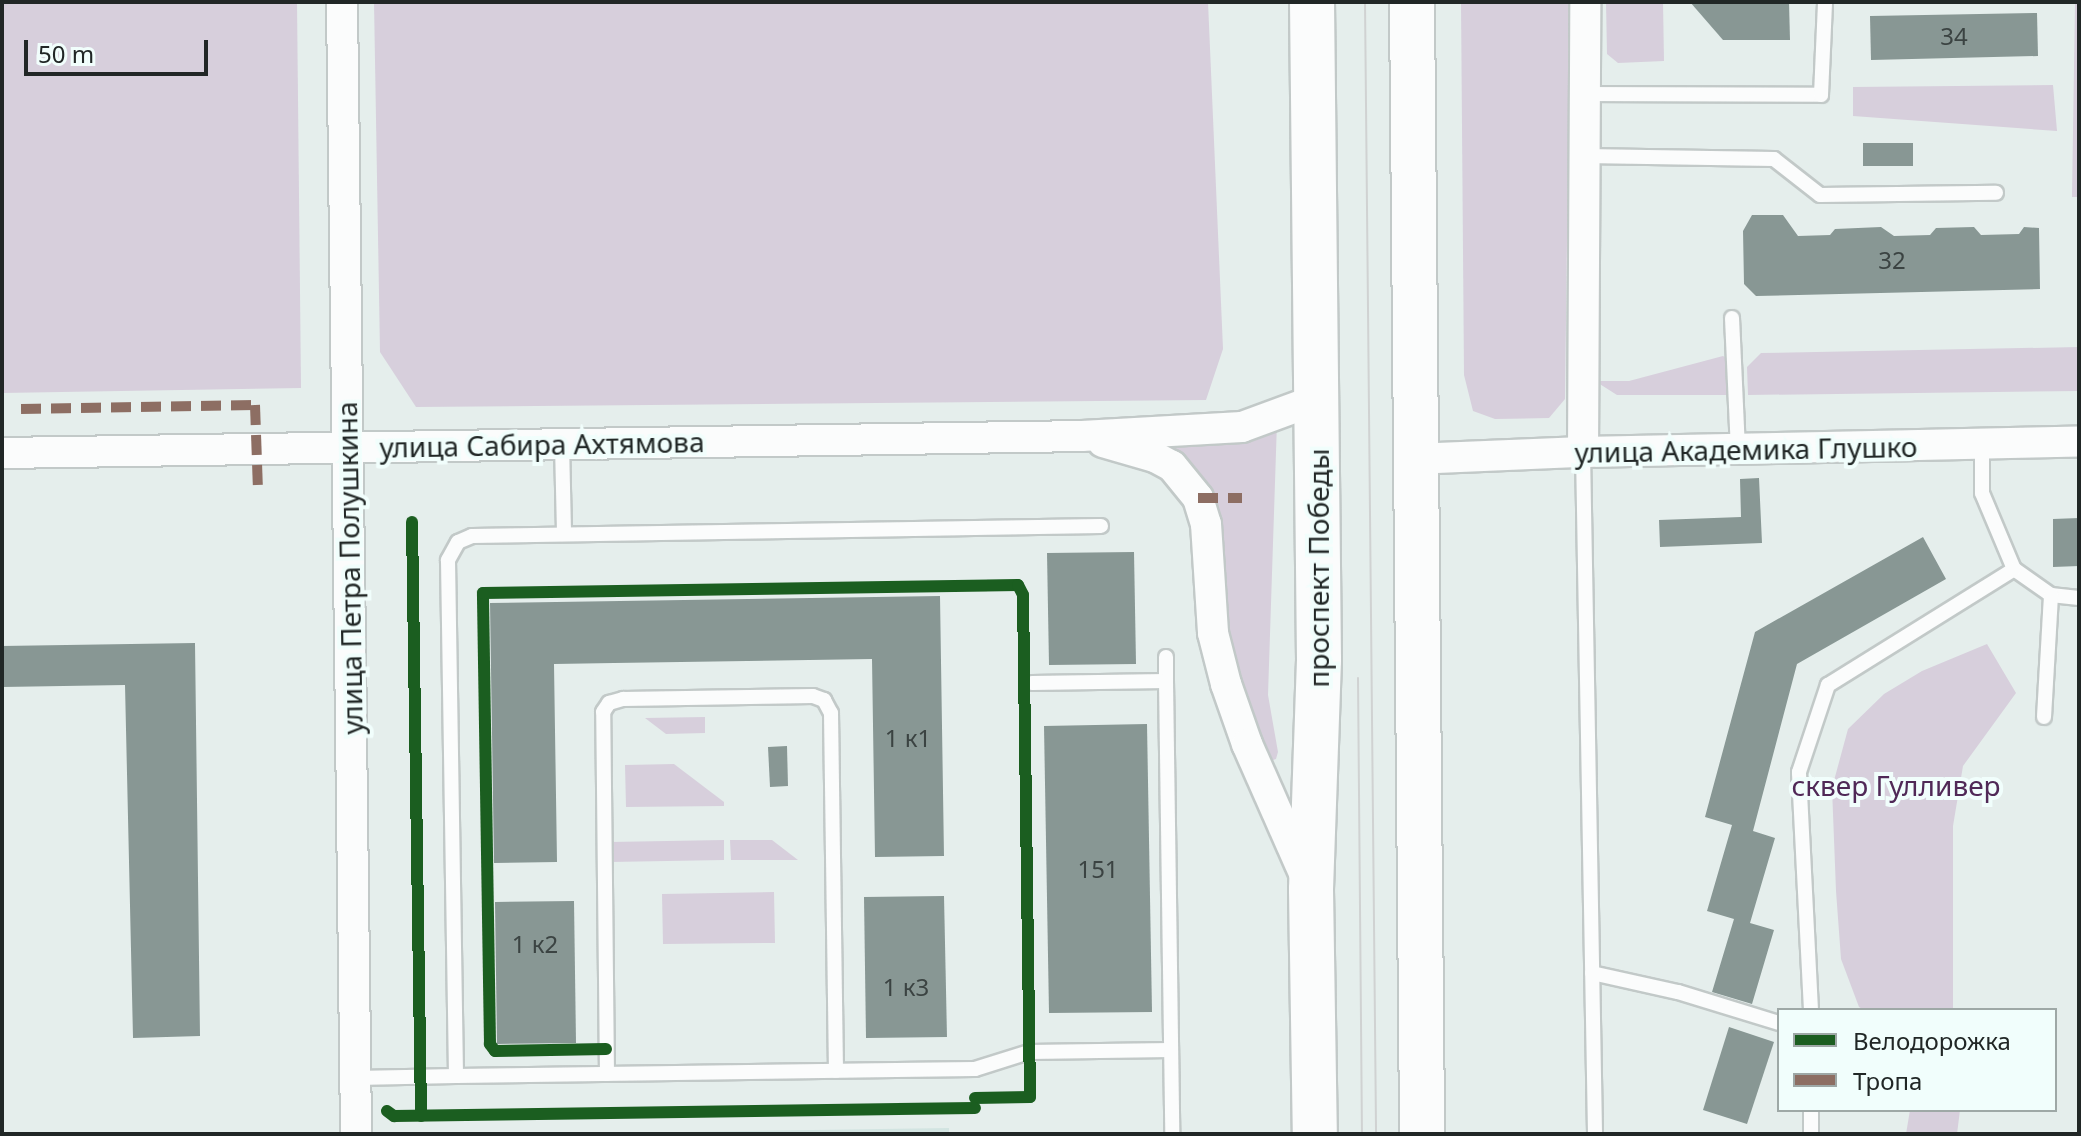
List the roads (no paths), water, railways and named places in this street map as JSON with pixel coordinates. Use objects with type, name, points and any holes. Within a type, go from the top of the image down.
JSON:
[{"type":"main road","name":"проспект Победы","points":[[1312,2],[1319,660],[1311,890],[1315,1134]]},
{"type":"main road","points":[[1412,2],[1413,459],[1422,1134]]},
{"type":"street","name":"улица Петра Полушкина","points":[[342,2],[356,1134]]},
{"type":"street","points":[[1583,452],[1585,2]]},
{"type":"street","name":"улица Сабира Ахтямова","points":[[2,453],[1082,436],[1242,427],[1318,399]]},
{"type":"street","name":"улица Сабира Ахтямова","points":[[1082,436],[1155,457],[1184,477],[1198,498],[1206,524],[1213,633],[1226,684],[1247,744],[1311,890]]},
{"type":"street","name":"улица Академика Глушко","points":[[1413,459],[1738,448],[2079,442]]},
{"type":"lane","points":[[1585,94],[1821,95],[1825,2]]},
{"type":"lane","points":[[1584,156],[1774,159],[1820,195],[1996,193]]},
{"type":"lane","points":[[1732,318],[1738,448]]},
{"type":"lane","points":[[562,444],[564,534]]},
{"type":"lane","points":[[1982,444],[1982,493],[2014,569],[2051,595],[2079,598]]},
{"type":"lane","points":[[1583,452],[1595,1134]]},
{"type":"lane","points":[[456,1076],[448,560],[458,542],[472,536],[1101,526]]},
{"type":"lane","points":[[1811,1008],[1799,772],[1828,685],[2014,569]]},
{"type":"lane","points":[[2044,717],[2051,595]]},
{"type":"lane","points":[[1166,657],[1172,1134]]},
{"type":"lane","points":[[1032,683],[1166,681]]},
{"type":"lane","points":[[607,1074],[603,712],[609,703],[623,699],[784,696],[819,697],[828,704],[831,713],[836,1071]]},
{"type":"lane","points":[[1592,973],[1678,992],[1777,1022]]},
{"type":"lane","points":[[355,1078],[975,1069],[1029,1052],[1171,1050]]},
{"type":"lane","points":[[1811,1112],[1811,1134]]},
{"type":"tram line","points":[[1365,2],[1376,1134]]},
{"type":"tram line","points":[[1358,678],[1362,1134]]},
{"type":"park label","name":"сквер Гулливер","points":[[1896,785]]}]
